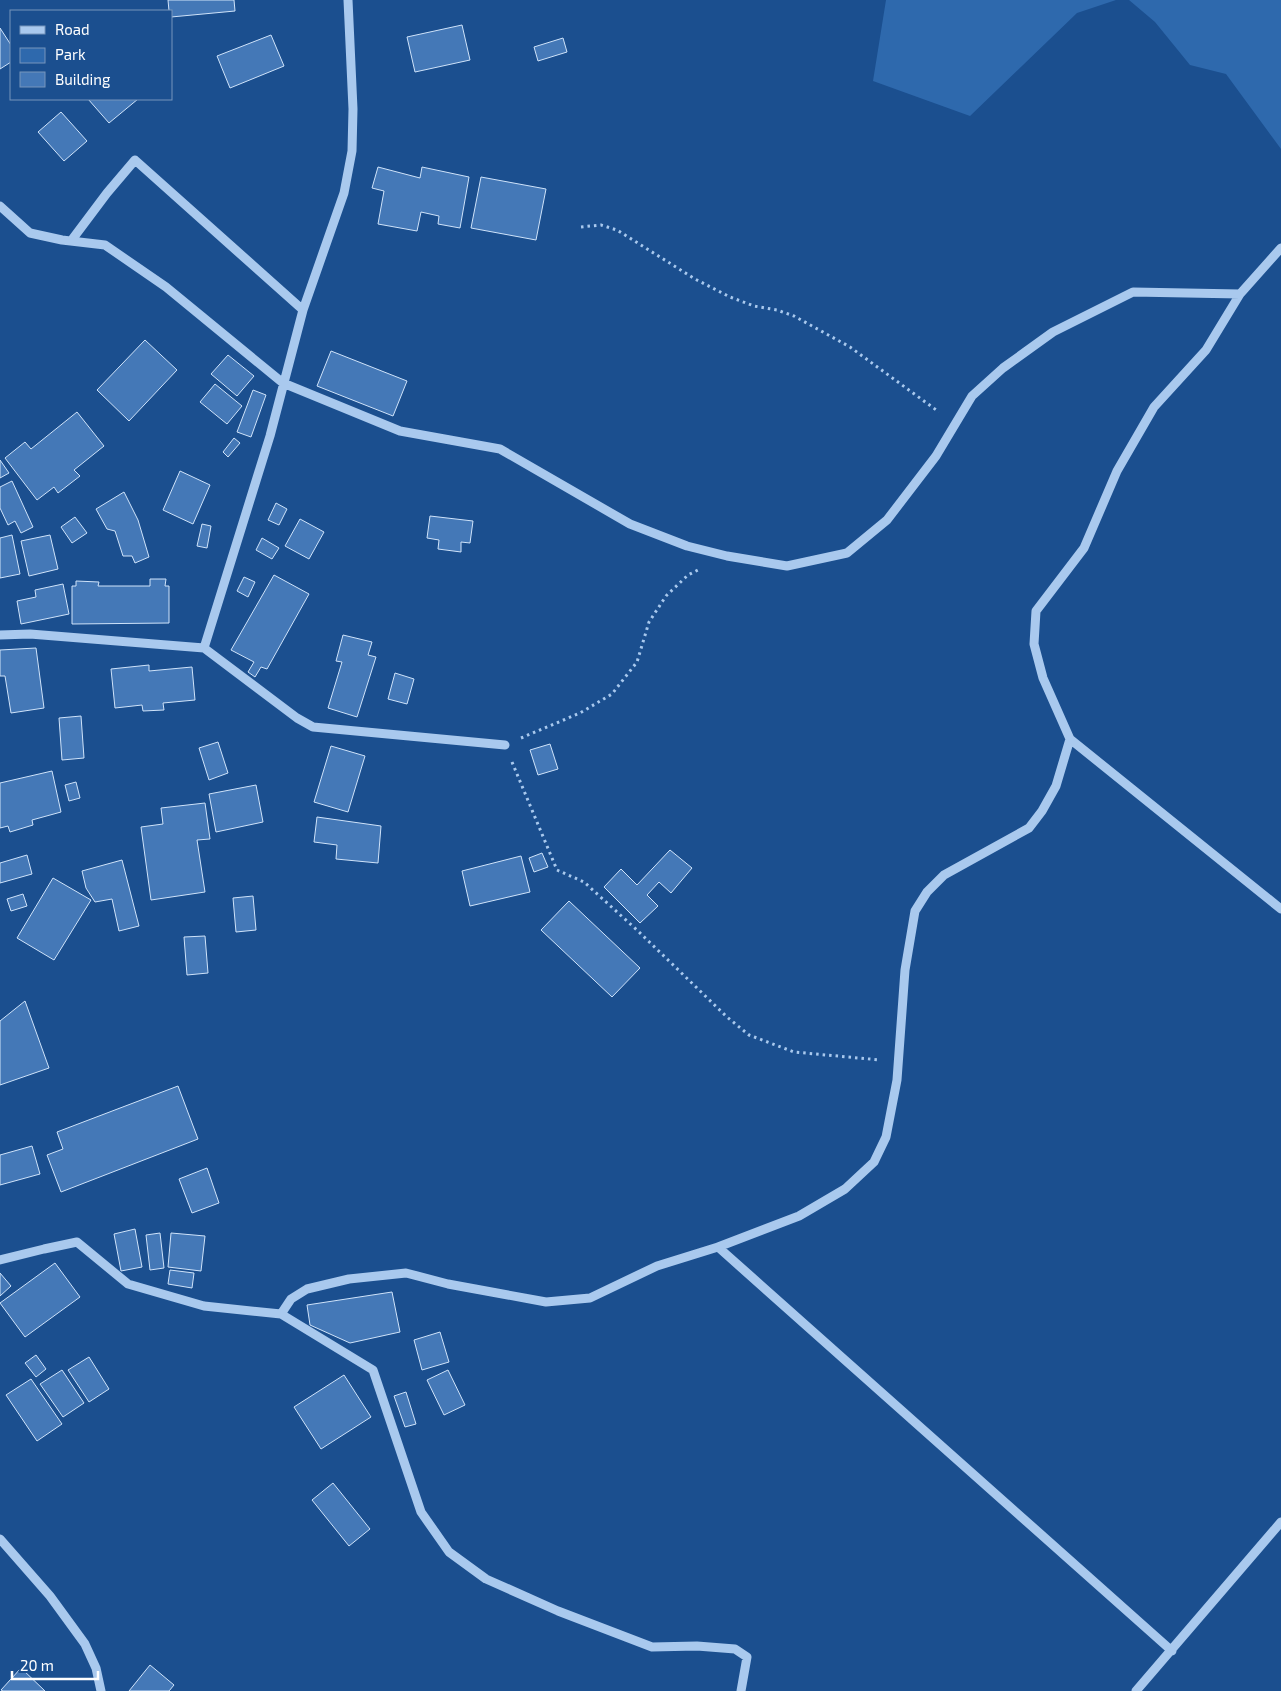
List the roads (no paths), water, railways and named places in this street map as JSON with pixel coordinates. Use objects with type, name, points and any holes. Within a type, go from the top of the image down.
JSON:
[{"type":"street","points":[[204,648],[270,436],[303,310],[344,193],[352,151],[348,0]]},
{"type":"street","points":[[72,241],[107,193],[135,160],[303,310]]},
{"type":"street","points":[[0,206],[30,234],[105,245],[113,250],[166,287],[283,383],[400,430],[500,449],[630,524],[687,546],[727,556],[787,566],[847,554],[887,520],[936,456],[972,396],[1003,368],[1053,332],[1133,292],[1240,294]]},
{"type":"street","points":[[1281,248],[1240,294],[1206,350],[1154,408],[1117,471],[1084,548],[1036,611],[1034,644],[1043,678],[1070,739],[1281,909]]},
{"type":"street","points":[[0,635],[30,634],[204,648],[296,718],[313,727],[505,745]]},
{"type":"street","points":[[281,1314],[291,1299],[307,1289],[349,1279],[406,1273],[448,1284],[546,1302],[590,1298],[657,1266],[718,1247],[799,1216],[845,1189],[874,1162],[886,1137],[897,1080],[905,970],[915,911],[926,892],[944,874],[1029,828],[1042,811],[1056,786],[1070,739]]},
{"type":"street","points":[[0,1260],[77,1242],[128,1284],[204,1306],[281,1314],[373,1370],[421,1512],[449,1552],[486,1578],[558,1611],[652,1647],[697,1646],[734,1649],[747,1657],[741,1691]]},
{"type":"street","points":[[718,1247],[1172,1650]]},
{"type":"street","points":[[1136,1691],[1281,1522]]},
{"type":"street","points":[[0,1539],[50,1596],[85,1644],[96,1668],[99,1690]]}]
